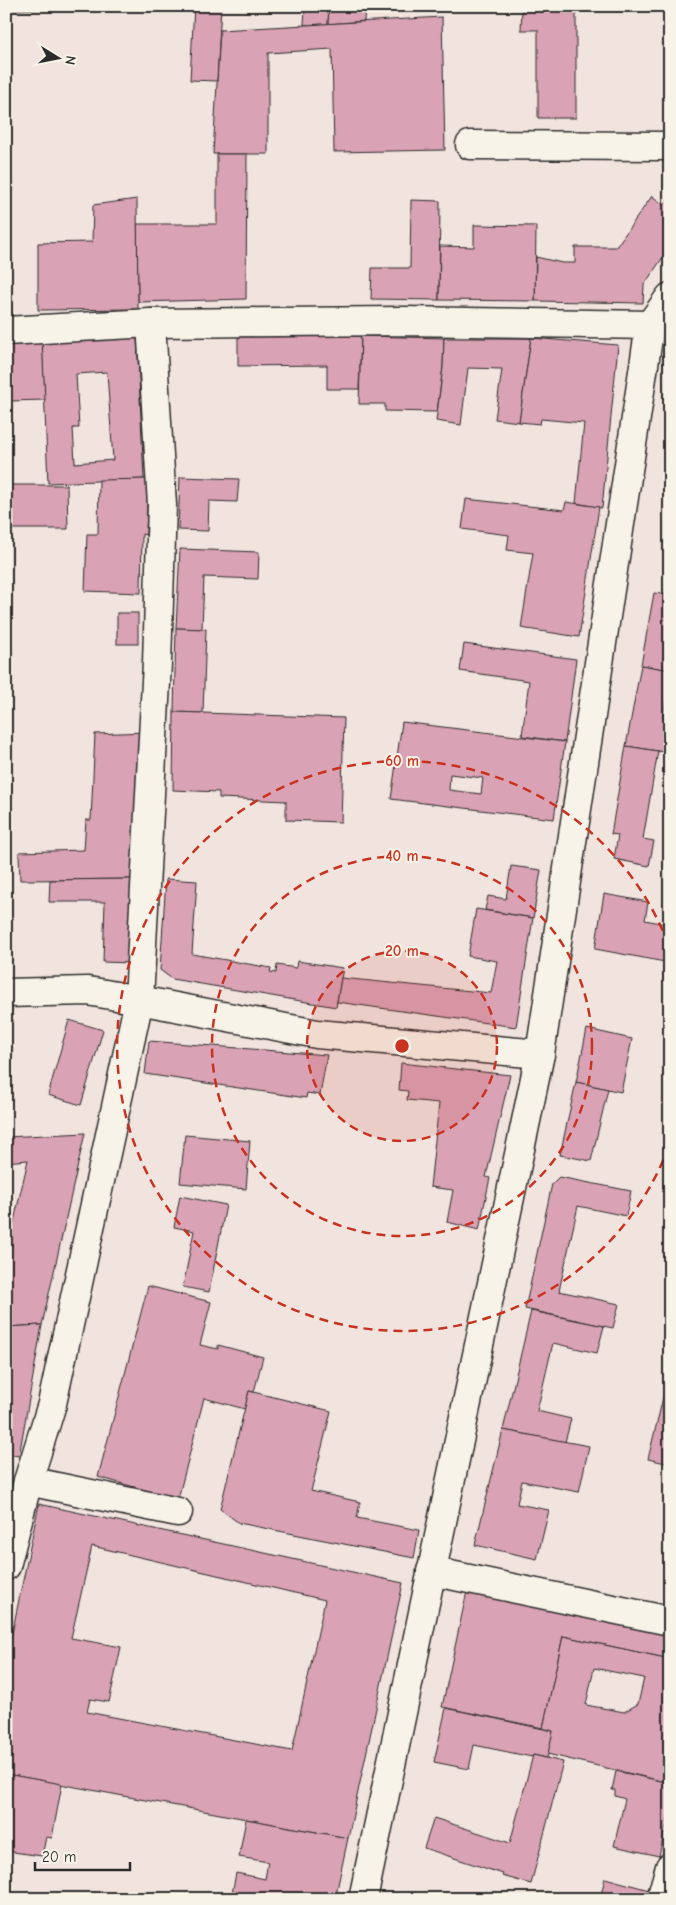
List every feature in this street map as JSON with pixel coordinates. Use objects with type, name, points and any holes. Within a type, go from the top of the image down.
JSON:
[{"type":"street","points":[[470,145],[670,146]]},
{"type":"street","points":[[363,1899],[540,1054],[650,325],[670,297]]},
{"type":"street","points":[[6,331],[151,323],[403,321],[650,325]]},
{"type":"street","points":[[6,1566],[28,1482],[52,1404],[139,1000],[157,663],[162,506],[151,323]]},
{"type":"street","points":[[6,993],[88,991],[316,1034],[540,1054]]},
{"type":"street","points":[[28,1482],[178,1512]]},
{"type":"street","points":[[431,1571],[670,1621]]},
{"type":"street","points":[[661,1899],[670,1867]]},
{"type":"building","points":[[6,6],[76,6],[76,8],[6,10]]},
{"type":"building","points":[[194,6],[221,6],[217,81],[190,80]]},
{"type":"building","points":[[305,6],[329,6],[328,24],[304,25]]},
{"type":"building","points":[[329,6],[365,6],[364,21],[328,24]]},
{"type":"building","points":[[522,6],[576,6],[576,118],[538,118],[538,30],[521,30]]},
{"type":"building","points":[[442,17],[445,150],[334,152],[332,49],[268,53],[268,154],[213,154],[220,30]]},
{"type":"building","points":[[217,154],[247,154],[246,299],[138,302],[137,224],[217,224]]},
{"type":"building","points":[[652,196],[664,205],[670,197],[670,247],[644,285],[643,303],[535,301],[536,257],[562,263],[575,263],[575,247],[616,247]]},
{"type":"building","points":[[137,199],[138,309],[38,310],[38,243],[92,242],[93,205]]},
{"type":"building","points":[[411,200],[440,201],[439,300],[371,299],[372,268],[410,268]]},
{"type":"building","points":[[474,225],[536,226],[535,301],[439,300],[440,246],[474,247]]},
{"type":"building","points":[[137,336],[144,479],[48,483],[42,341]],"holes":[[[107,372],[113,460],[75,463],[73,428],[79,428],[76,374]]]},
{"type":"building","points":[[361,336],[359,389],[327,389],[327,365],[238,366],[238,337]]},
{"type":"building","points":[[361,336],[444,338],[443,367],[437,412],[385,411],[385,404],[359,404]]},
{"type":"building","points":[[42,338],[45,400],[10,401],[6,397],[6,343]]},
{"type":"building","points":[[444,338],[531,338],[519,422],[495,419],[502,369],[468,368],[461,425],[436,421],[443,367]]},
{"type":"building","points":[[531,338],[618,345],[602,508],[576,503],[584,423],[541,419],[540,424],[519,422]]},
{"type":"building","points":[[180,477],[239,479],[237,502],[209,501],[208,531],[178,530]]},
{"type":"building","points":[[148,479],[146,535],[142,534],[141,593],[85,591],[87,534],[98,534],[99,480]]},
{"type":"building","points":[[6,485],[67,485],[68,529],[6,529]]},
{"type":"building","points":[[466,499],[564,510],[566,502],[599,507],[579,637],[521,628],[533,553],[507,550],[509,535],[462,529]]},
{"type":"building","points":[[180,549],[259,552],[258,579],[204,577],[202,629],[176,628]]},
{"type":"building","points":[[654,593],[670,595],[670,670],[641,665]]},
{"type":"building","points":[[117,613],[138,613],[138,644],[117,644]]},
{"type":"building","points":[[176,628],[206,629],[203,713],[174,712]]},
{"type":"building","points":[[464,644],[576,659],[565,742],[522,736],[529,681],[460,671]]},
{"type":"building","points":[[641,665],[670,670],[670,698],[666,698],[663,718],[670,719],[670,753],[626,746]]},
{"type":"building","points":[[174,712],[344,718],[341,822],[286,820],[286,801],[219,798],[219,792],[173,790]]},
{"type":"building","points":[[402,722],[565,742],[554,819],[391,799]],"holes":[[[450,774],[483,778],[481,794],[449,790]]]},
{"type":"building","points":[[145,732],[138,879],[20,880],[19,852],[84,850],[86,820],[91,820],[95,734]]},
{"type":"building","points":[[626,746],[658,751],[643,839],[654,841],[649,866],[614,859],[618,835],[611,834]]},
{"type":"building","points":[[511,866],[541,870],[533,918],[485,910],[488,896],[506,899]]},
{"type":"building","points":[[135,879],[132,963],[103,962],[105,902],[49,902],[50,880]]},
{"type":"building","points":[[166,879],[197,881],[192,954],[271,968],[270,972],[276,973],[277,965],[296,968],[297,961],[343,968],[336,1007],[172,979],[160,970]]},
{"type":"building","points":[[604,894],[648,902],[645,920],[670,925],[665,962],[595,949]]},
{"type":"building","points":[[476,909],[533,918],[516,1027],[337,1002],[341,978],[491,993],[497,961],[468,956]]},
{"type":"building","points":[[69,1020],[103,1030],[81,1105],[48,1095]]},
{"type":"building","points":[[587,1029],[632,1039],[621,1092],[576,1082]]},
{"type":"building","points":[[149,1041],[327,1055],[320,1095],[307,1093],[306,1098],[145,1074]]},
{"type":"building","points":[[401,1063],[510,1075],[486,1177],[490,1178],[479,1230],[447,1222],[453,1190],[430,1187],[439,1103],[407,1100],[408,1091],[399,1090]]},
{"type":"building","points":[[576,1082],[608,1089],[591,1161],[560,1155]]},
{"type":"building","points":[[85,1133],[42,1325],[6,1327],[6,1256],[28,1160],[6,1162],[6,1137]]},
{"type":"building","points":[[185,1135],[250,1141],[246,1189],[180,1183]]},
{"type":"building","points":[[559,1177],[631,1191],[626,1216],[578,1206],[559,1291],[619,1304],[613,1328],[525,1309],[552,1184]]},
{"type":"building","points":[[180,1196],[226,1205],[209,1292],[183,1287],[194,1231],[174,1227]]},
{"type":"building","points":[[148,1286],[211,1302],[200,1345],[218,1349],[218,1345],[263,1357],[254,1392],[249,1391],[245,1409],[204,1398],[178,1499],[98,1477]]},
{"type":"building","points":[[531,1311],[604,1326],[597,1353],[553,1343],[537,1411],[571,1419],[565,1442],[503,1430]]},
{"type":"building","points":[[42,1325],[19,1456],[6,1454],[6,1327]]},
{"type":"building","points":[[670,1369],[670,1464],[648,1459]]},
{"type":"building","points":[[249,1391],[331,1411],[311,1491],[360,1502],[357,1518],[419,1530],[414,1558],[239,1523],[220,1509]]},
{"type":"building","points":[[503,1430],[589,1446],[579,1492],[522,1481],[517,1504],[549,1510],[537,1559],[475,1545]]},
{"type":"building","points":[[39,1504],[403,1583],[348,1838],[6,1774],[6,1662]],"holes":[[[92,1546],[325,1600],[292,1751],[87,1712],[90,1699],[109,1702],[121,1647],[71,1638]]]},
{"type":"building","points":[[467,1591],[670,1635],[670,1659],[563,1636],[543,1728],[442,1707]]},
{"type":"building","points":[[563,1636],[670,1659],[670,1783],[547,1754],[553,1731],[543,1728]],"holes":[[[594,1668],[644,1678],[638,1704],[624,1712],[586,1705]]]},
{"type":"building","points":[[446,1708],[553,1731],[547,1758],[533,1755],[532,1757],[474,1745],[469,1769],[434,1762]]},
{"type":"building","points":[[533,1755],[563,1762],[531,1884],[502,1876],[503,1874],[424,1848],[434,1818],[510,1843]]},
{"type":"building","points":[[616,1771],[670,1783],[670,1809],[659,1856],[614,1846],[625,1799],[615,1796],[615,1790],[612,1790]]},
{"type":"building","points":[[6,1774],[62,1784],[52,1838],[46,1837],[42,1856],[6,1851]]},
{"type":"building","points":[[246,1819],[348,1838],[335,1899],[231,1899],[236,1873],[265,1879],[268,1862],[239,1857]]},
{"type":"building","points":[[605,1878],[653,1891],[651,1899],[600,1899]]}]
